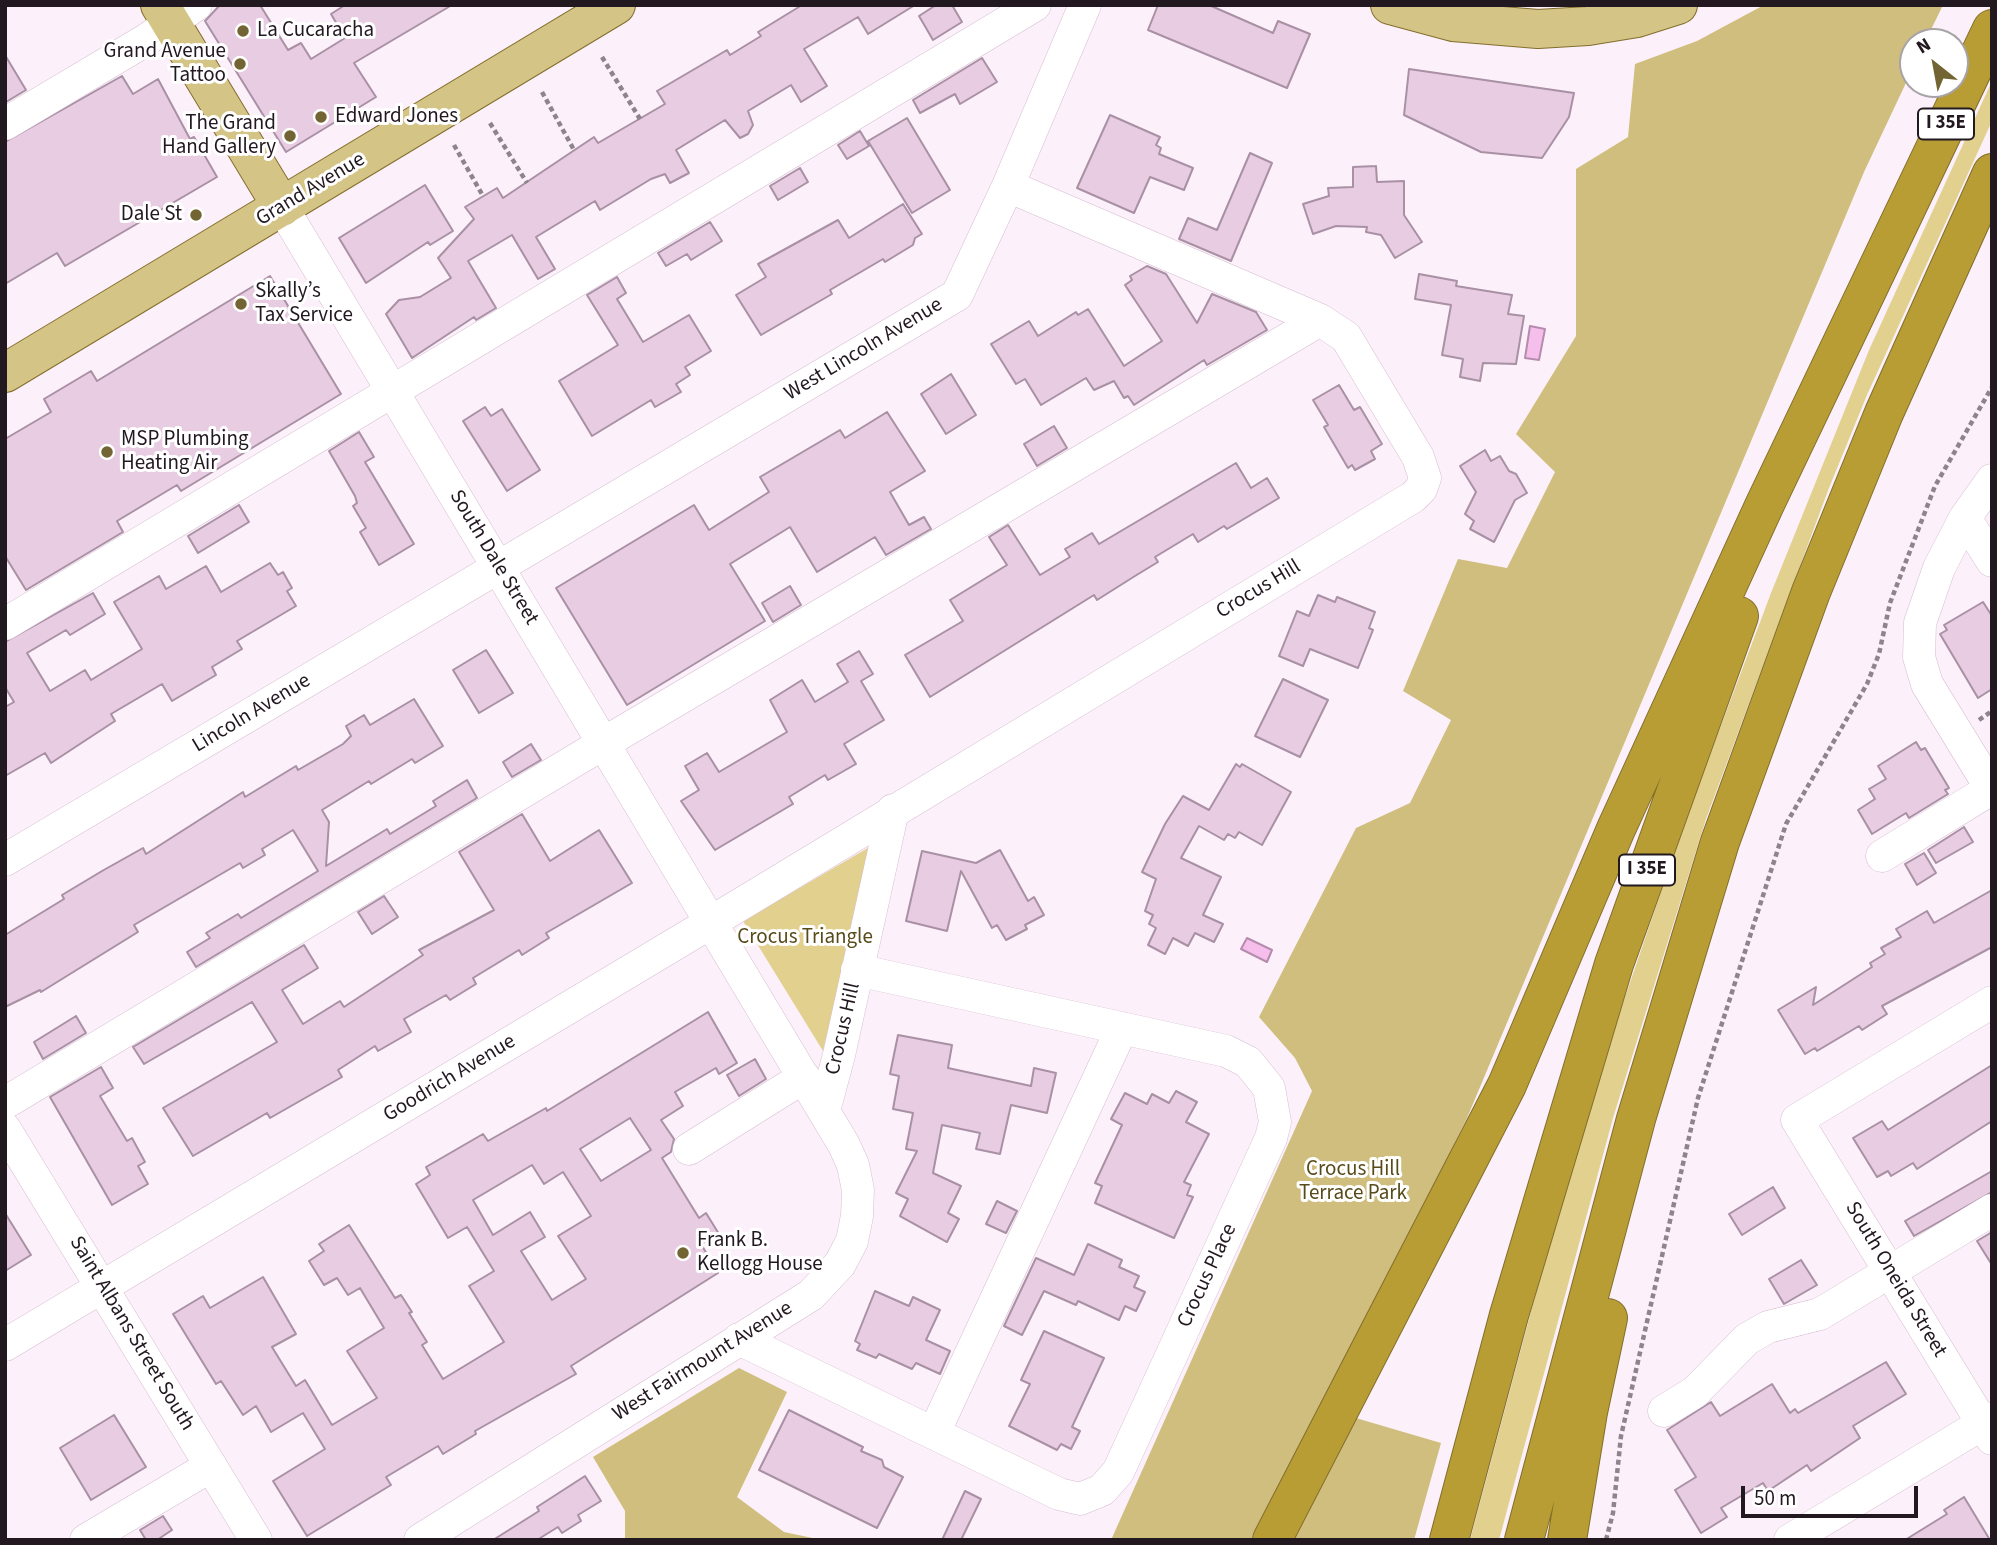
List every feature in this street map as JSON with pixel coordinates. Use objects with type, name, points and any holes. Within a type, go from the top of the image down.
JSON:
[{"type":"highway","name":"I 35E","points":[[1449,1540],[1570,1108],[1661,827],[1755,575],[1901,219],[1992,29]]},
{"type":"highway","name":"I 35E","points":[[1524,1540],[1636,1119],[1720,842],[1811,592],[1889,401],[1992,173]]},
{"type":"highway","points":[[1272,1540],[1507,1085],[1616,829],[1771,491],[1901,219]]},
{"type":"highway","points":[[1567,1540],[1588,1412],[1621,1259],[1636,1119]]},
{"type":"main road","name":"Grand Avenue","points":[[5,373],[616,5]]},
{"type":"main road","points":[[1390,5],[1453,22],[1538,29],[1588,26],[1637,18],[1678,5]]},
{"type":"main road","name":"South Dale Street","points":[[176,11],[282,207]]},
{"type":"street","points":[[5,624],[1035,5]]},
{"type":"street","name":"West Lincoln Avenue","points":[[498,568],[957,295],[1008,186],[1085,5]]},
{"type":"street","points":[[5,124],[176,11]]},
{"type":"street","name":"Crocus Hill","points":[[824,1111],[893,810],[1402,504],[1421,489],[1425,478],[1418,457],[1346,337],[1320,320],[1008,186]]},
{"type":"street","name":"South Dale Street","points":[[282,207],[824,1111]]},
{"type":"street","points":[[5,1103],[604,743],[1320,320]]},
{"type":"street","points":[[1882,856],[1990,788],[1927,684],[1919,657],[1920,623],[1939,568],[1965,518],[1992,480]]},
{"type":"street","points":[[1965,518],[1992,561]]},
{"type":"street","name":"Lincoln Avenue","points":[[5,860],[498,568]]},
{"type":"street","name":"Goodrich Avenue","points":[[5,1345],[893,810]]},
{"type":"street","name":"Crocus Place","points":[[740,1339],[1059,1494],[1080,1499],[1102,1490],[1118,1472],[1272,1138],[1275,1122],[1269,1088],[1260,1074],[1241,1057],[857,970]]},
{"type":"street","name":"South Oneida Street","points":[[1988,1427],[1797,1120],[1992,1002]]},
{"type":"street","points":[[934,1433],[1122,1028]]},
{"type":"street","points":[[689,1149],[804,1077]]},
{"type":"street","name":"West Fairmount Avenue","points":[[420,1540],[824,1284],[840,1264],[852,1241],[858,1190],[853,1165],[824,1111]]},
{"type":"street","name":"Saint Albans Street South","points":[[5,1129],[256,1540]]},
{"type":"street","points":[[1664,1411],[1696,1392],[1747,1339],[1768,1327],[1821,1314],[1992,1210]]},
{"type":"street","points":[[1790,1540],[1988,1427]]},
{"type":"street","points":[[86,1540],[211,1466]]},
{"type":"path","points":[[602,57],[640,118]]},
{"type":"path","points":[[542,92],[574,150]]},
{"type":"path","points":[[491,123],[527,183]]},
{"type":"path","points":[[454,145],[484,196]]},
{"type":"path","points":[[1606,1540],[1614,1513],[1622,1436],[1698,1098],[1786,824],[1867,684],[1879,654],[1890,603],[1935,486],[1992,387]]},
{"type":"green space","name":"Crocus Hill Terrace Park","points":[[1764,5],[1943,5],[1932,28],[1899,28],[1899,98],[1864,172],[1467,1118],[1258,1540],[1111,1540],[1312,1091],[1295,1058],[1259,1017],[1356,828],[1410,803],[1451,720],[1403,691],[1458,559],[1507,568],[1555,472],[1516,434],[1576,336],[1576,169],[1628,137],[1635,64],[1697,41]]},
{"type":"green space","points":[[1992,81],[1992,121],[1867,395],[1829,488],[1706,819],[1613,1118],[1499,1540],[1470,1540],[1552,1233],[1621,1009],[1688,813],[1771,593],[1869,350]]},
{"type":"green space","name":"Crocus Triangle","points":[[873,845],[823,1051],[743,921]]},
{"type":"green space","points":[[739,1368],[787,1392],[737,1497],[784,1532],[822,1540],[625,1540],[625,1511],[593,1457]]},
{"type":"green space","points":[[1349,1416],[1441,1443],[1414,1540],[1287,1540]]},
{"type":"shaded area","points":[[1530,326],[1545,329],[1539,360],[1525,358]]},
{"type":"shaded area","points":[[1247,938],[1272,950],[1267,962],[1241,949]]},
{"type":"building","points":[[220,5],[260,5],[288,50],[301,43],[311,59],[345,38],[331,14],[345,5],[452,5],[354,63],[376,97],[286,152],[205,21]]},
{"type":"building","points":[[802,5],[915,5],[868,34],[858,17],[804,49],[827,86],[801,102],[791,85],[748,111],[753,125],[748,134],[740,138],[725,120],[676,150],[689,173],[670,183],[665,174],[651,179],[600,210],[595,201],[536,237],[555,269],[538,279],[512,235],[468,261],[496,308],[476,320],[474,317],[412,358],[386,314],[399,300],[420,297],[451,278],[438,258],[474,219],[465,207],[497,188],[503,198],[594,137],[598,143],[665,104],[657,91],[727,50],[730,55],[761,36],[758,32]]},
{"type":"building","points":[[936,5],[952,5],[962,22],[933,40],[919,16]]},
{"type":"building","points":[[1158,5],[1209,5],[1273,33],[1278,21],[1310,34],[1287,88],[1148,30]]},
{"type":"building","points":[[5,55],[26,90],[6,102],[5,101]]},
{"type":"building","points":[[982,58],[997,82],[960,104],[955,94],[920,113],[913,100]]},
{"type":"building","points":[[1409,69],[1574,93],[1569,117],[1542,158],[1481,152],[1404,115]]},
{"type":"building","points":[[122,76],[133,94],[158,79],[190,139],[194,137],[217,177],[65,266],[57,253],[5,284],[5,142]]},
{"type":"building","points":[[1110,115],[1160,137],[1156,145],[1161,148],[1159,154],[1193,168],[1184,190],[1150,177],[1134,213],[1077,188]]},
{"type":"building","points":[[907,118],[950,190],[912,213],[868,141]]},
{"type":"building","points":[[860,131],[869,146],[847,159],[838,145]]},
{"type":"building","points":[[1250,153],[1272,163],[1231,261],[1179,239],[1188,218],[1217,230]]},
{"type":"building","points":[[1376,166],[1377,182],[1404,181],[1404,215],[1422,242],[1395,258],[1381,235],[1366,232],[1367,227],[1336,226],[1313,234],[1303,204],[1329,196],[1328,188],[1353,187],[1353,167]]},
{"type":"building","points":[[800,168],[808,182],[778,200],[770,186]]},
{"type":"building","points":[[425,185],[453,231],[430,245],[428,242],[366,283],[339,238]]},
{"type":"building","points":[[903,204],[922,234],[915,238],[913,245],[830,290],[832,294],[761,335],[736,295],[766,277],[758,264],[838,220],[849,238]]},
{"type":"building","points":[[710,222],[722,241],[691,260],[687,254],[666,266],[658,253]]},
{"type":"building","points":[[1147,266],[1166,274],[1197,323],[1212,294],[1256,312],[1267,330],[1207,365],[1204,360],[1134,405],[1128,396],[1124,398],[1114,381],[1094,390],[1086,378],[1041,405],[1025,379],[1016,384],[991,344],[1029,321],[1038,336],[1076,312],[1078,315],[1088,309],[1124,366],[1162,341],[1125,285],[1132,280],[1130,276]]},
{"type":"building","points":[[1419,274],[1457,281],[1456,286],[1512,295],[1508,314],[1524,316],[1516,364],[1483,363],[1480,381],[1460,377],[1463,359],[1442,355],[1451,305],[1415,299]]},
{"type":"building","points":[[270,276],[341,394],[181,491],[177,485],[117,521],[123,532],[26,590],[5,556],[5,439],[51,412],[44,399],[91,371],[97,381]]},
{"type":"building","points":[[617,277],[626,293],[617,299],[643,342],[689,315],[711,351],[685,367],[690,375],[676,384],[681,392],[655,407],[651,400],[592,436],[559,381],[618,345],[587,295]]},
{"type":"building","points":[[951,374],[976,415],[946,434],[921,394]]},
{"type":"building","points":[[1339,385],[1354,410],[1360,407],[1382,444],[1371,451],[1375,459],[1355,470],[1352,465],[1348,468],[1324,427],[1328,425],[1313,400]]},
{"type":"building","points":[[485,407],[491,416],[502,409],[540,470],[507,491],[463,421]]},
{"type":"building","points":[[887,412],[925,471],[890,492],[909,525],[924,517],[931,529],[886,555],[875,537],[817,572],[790,527],[730,564],[765,621],[627,705],[556,588],[694,505],[709,530],[769,492],[760,477],[840,430],[845,438]]},
{"type":"building","points":[[1054,426],[1067,448],[1037,466],[1024,444]]},
{"type":"building","points":[[359,432],[374,457],[365,462],[414,544],[379,565],[360,532],[366,528],[353,506],[357,503],[355,496],[329,451]]},
{"type":"building","points":[[1485,450],[1491,461],[1500,456],[1509,471],[1516,474],[1527,493],[1515,500],[1494,542],[1470,529],[1474,521],[1465,514],[1476,492],[1460,466]]},
{"type":"building","points":[[1236,463],[1251,488],[1267,478],[1279,498],[1227,529],[1224,526],[1198,542],[1193,534],[1155,557],[1158,562],[1097,600],[1094,595],[930,697],[905,655],[963,621],[950,600],[1007,565],[989,537],[1008,525],[1040,575],[1070,557],[1065,549],[1092,533],[1099,544]]},
{"type":"building","points":[[239,505],[249,522],[198,553],[188,536]]},
{"type":"building","points":[[270,563],[278,575],[283,572],[292,588],[287,591],[296,606],[237,641],[242,649],[212,667],[216,675],[172,701],[162,684],[111,714],[115,721],[51,763],[45,753],[5,776],[5,707],[14,702],[5,687],[5,642],[93,593],[105,614],[70,635],[66,630],[27,653],[50,691],[85,670],[91,680],[142,649],[114,602],[159,576],[166,589],[206,566],[221,592]]},
{"type":"building","points":[[790,586],[801,605],[773,622],[762,603]]},
{"type":"building","points":[[1318,595],[1335,602],[1337,597],[1375,612],[1369,628],[1373,630],[1358,668],[1310,649],[1303,666],[1279,656],[1297,611],[1309,616]]},
{"type":"building","points":[[1983,602],[1992,616],[1992,689],[1978,698],[1940,634],[1947,630],[1944,625]]},
{"type":"building","points":[[486,650],[513,693],[479,713],[453,670]]},
{"type":"building","points":[[859,651],[873,674],[861,681],[884,720],[844,744],[856,764],[828,780],[825,775],[789,797],[793,804],[715,850],[681,801],[699,790],[685,766],[707,753],[719,772],[787,732],[770,700],[802,680],[815,702],[848,682],[837,664]]},
{"type":"building","points":[[1283,679],[1328,700],[1300,757],[1255,736]]},
{"type":"building","points":[[414,699],[443,746],[415,763],[412,759],[371,784],[369,781],[322,810],[329,822],[326,866],[387,829],[390,834],[436,806],[433,801],[467,780],[477,798],[196,967],[187,952],[210,938],[206,933],[238,914],[241,918],[318,871],[293,830],[262,849],[265,855],[243,868],[240,863],[134,925],[138,932],[41,992],[40,990],[5,1007],[5,935],[64,899],[62,895],[102,871],[143,848],[146,854],[243,792],[245,797],[296,766],[298,770],[343,744],[351,736],[346,726],[364,715],[370,725]]},
{"type":"building","points":[[1916,742],[1921,750],[1925,748],[1949,788],[1945,790],[1948,794],[1909,818],[1906,813],[1872,834],[1858,810],[1875,799],[1869,789],[1886,779],[1878,766]]},
{"type":"building","points":[[531,744],[541,760],[512,777],[503,762]]},
{"type":"building","points":[[1236,764],[1240,767],[1242,764],[1291,792],[1262,845],[1239,832],[1235,838],[1228,834],[1224,840],[1199,826],[1181,858],[1221,877],[1203,915],[1223,924],[1214,942],[1195,933],[1188,946],[1173,938],[1165,954],[1148,945],[1156,928],[1149,924],[1153,915],[1145,911],[1156,879],[1142,872],[1165,824],[1183,796],[1209,810]]},
{"type":"building","points":[[522,814],[550,861],[599,830],[632,883],[546,933],[549,938],[522,955],[519,950],[473,978],[476,984],[450,1000],[446,995],[404,1019],[411,1032],[378,1051],[375,1046],[338,1070],[342,1077],[270,1118],[267,1113],[193,1156],[163,1108],[277,1042],[252,1002],[144,1064],[133,1047],[304,945],[318,968],[282,990],[303,1024],[340,1001],[344,1007],[423,955],[419,950],[494,910],[459,852]]},
{"type":"building","points":[[1964,827],[1973,842],[1936,863],[1928,850]]},
{"type":"building","points":[[1000,850],[1028,901],[1034,897],[1044,915],[1025,925],[1027,929],[1006,940],[997,925],[992,928],[961,871],[947,931],[906,921],[922,851],[976,863]]},
{"type":"building","points":[[1924,853],[1936,873],[1917,885],[1905,864]]},
{"type":"building","points":[[1992,890],[1992,947],[1882,1006],[1887,1014],[1862,1030],[1859,1026],[1817,1051],[1815,1048],[1805,1054],[1778,1010],[1816,987],[1813,1005],[1872,967],[1870,963],[1885,954],[1881,948],[1901,937],[1896,929],[1927,911],[1934,923]]},
{"type":"building","points":[[384,896],[398,917],[372,934],[358,912]]},
{"type":"building","points":[[708,1012],[737,1063],[719,1074],[716,1068],[675,1092],[683,1106],[661,1120],[674,1139],[671,1152],[662,1158],[699,1218],[706,1213],[719,1234],[701,1244],[718,1273],[571,1366],[576,1374],[475,1431],[476,1434],[443,1454],[438,1446],[386,1477],[391,1485],[307,1536],[273,1481],[325,1449],[303,1413],[271,1432],[256,1406],[243,1415],[221,1381],[216,1384],[173,1314],[203,1296],[210,1308],[263,1277],[296,1334],[272,1347],[296,1386],[305,1380],[332,1425],[377,1398],[347,1351],[384,1328],[360,1288],[348,1295],[337,1278],[324,1285],[309,1261],[324,1251],[319,1244],[349,1225],[395,1298],[401,1295],[412,1312],[409,1313],[427,1342],[422,1345],[443,1379],[504,1342],[469,1286],[494,1271],[467,1227],[448,1238],[416,1184],[430,1175],[426,1167],[483,1134],[488,1141],[546,1108],[547,1111]],"holes":[[[630,1118],[651,1150],[601,1181],[580,1149]],[[532,1165],[544,1184],[563,1172],[591,1216],[558,1236],[586,1279],[552,1300],[521,1251],[545,1237],[530,1212],[493,1235],[473,1200]]]},
{"type":"building","points":[[76,1016],[86,1033],[43,1059],[34,1042]]},
{"type":"building","points":[[898,1035],[952,1045],[948,1068],[1031,1086],[1034,1068],[1056,1073],[1047,1113],[1011,1105],[1000,1154],[976,1149],[980,1133],[942,1125],[933,1173],[961,1186],[948,1213],[959,1219],[947,1242],[900,1216],[908,1199],[896,1193],[917,1151],[906,1149],[913,1113],[893,1109],[899,1076],[890,1074]]},
{"type":"building","points":[[755,1059],[766,1079],[739,1096],[727,1075]]},
{"type":"building","points":[[1992,1065],[1992,1121],[1917,1169],[1913,1163],[1891,1176],[1888,1171],[1877,1177],[1853,1138],[1882,1121],[1888,1130]]},
{"type":"building","points":[[101,1067],[113,1088],[100,1096],[127,1141],[132,1138],[145,1162],[138,1166],[148,1184],[112,1205],[50,1097]]},
{"type":"building","points":[[1176,1091],[1197,1102],[1186,1122],[1209,1134],[1184,1182],[1191,1185],[1187,1195],[1193,1197],[1174,1238],[1095,1203],[1102,1186],[1095,1183],[1122,1125],[1111,1119],[1125,1093],[1147,1104],[1152,1094],[1169,1103]]},
{"type":"building","points":[[1992,1171],[1992,1192],[1914,1236],[1905,1221]]},
{"type":"building","points":[[1773,1187],[1785,1208],[1742,1235],[1729,1214]]},
{"type":"building","points":[[997,1201],[1017,1211],[1006,1233],[986,1224]]},
{"type":"building","points":[[5,1213],[31,1255],[5,1271]]},
{"type":"building","points":[[1992,1232],[1992,1265],[1977,1241]]},
{"type":"building","points":[[1088,1244],[1122,1260],[1119,1267],[1139,1276],[1134,1287],[1145,1292],[1136,1311],[1125,1306],[1119,1320],[1078,1301],[1076,1305],[1044,1291],[1022,1335],[1004,1326],[1036,1258],[1074,1275]]},
{"type":"building","points":[[1801,1260],[1817,1285],[1784,1304],[1769,1279]]},
{"type":"building","points":[[875,1291],[909,1306],[913,1297],[940,1310],[926,1340],[950,1351],[940,1374],[916,1363],[912,1369],[879,1354],[876,1358],[857,1350],[860,1344],[855,1341]]},
{"type":"building","points":[[1044,1331],[1104,1358],[1072,1427],[1080,1431],[1071,1449],[1061,1444],[1057,1450],[1009,1426],[1030,1384],[1021,1380]]},
{"type":"building","points":[[1886,1362],[1906,1394],[1853,1426],[1860,1438],[1811,1471],[1807,1465],[1768,1491],[1763,1483],[1721,1508],[1727,1517],[1701,1533],[1675,1490],[1696,1477],[1667,1430],[1711,1402],[1720,1416],[1772,1384],[1790,1413],[1795,1409],[1798,1413]]},
{"type":"building","points":[[789,1410],[863,1447],[861,1451],[882,1460],[884,1467],[903,1477],[877,1528],[759,1470]]},
{"type":"building","points":[[114,1415],[146,1467],[91,1500],[60,1448]]},
{"type":"building","points":[[585,1476],[601,1501],[578,1515],[581,1521],[562,1533],[558,1527],[537,1540],[493,1540],[539,1511],[537,1507]]},
{"type":"building","points":[[965,1491],[981,1499],[961,1540],[942,1540]]},
{"type":"building","points":[[1964,1497],[1990,1540],[1905,1540],[1947,1514],[1944,1510]]},
{"type":"building","points":[[163,1516],[172,1530],[157,1540],[146,1540],[140,1530]]},
{"type":"place","name":"La Cucaracha","points":[[243,31]]},
{"type":"place","name":"Grand Avenue Tattoo","points":[[240,64]]},
{"type":"place","name":"Edward Jones","points":[[321,117]]},
{"type":"place","name":"The Grand Hand Gallery","points":[[290,136]]},
{"type":"place","name":"Dale St","points":[[196,215]]},
{"type":"place","name":"Skally’s Tax Service","points":[[241,304]]},
{"type":"place","name":"MSP Plumbing Heating Air","points":[[107,452]]},
{"type":"place","name":"Frank B. Kellogg House","points":[[683,1253]]}]
